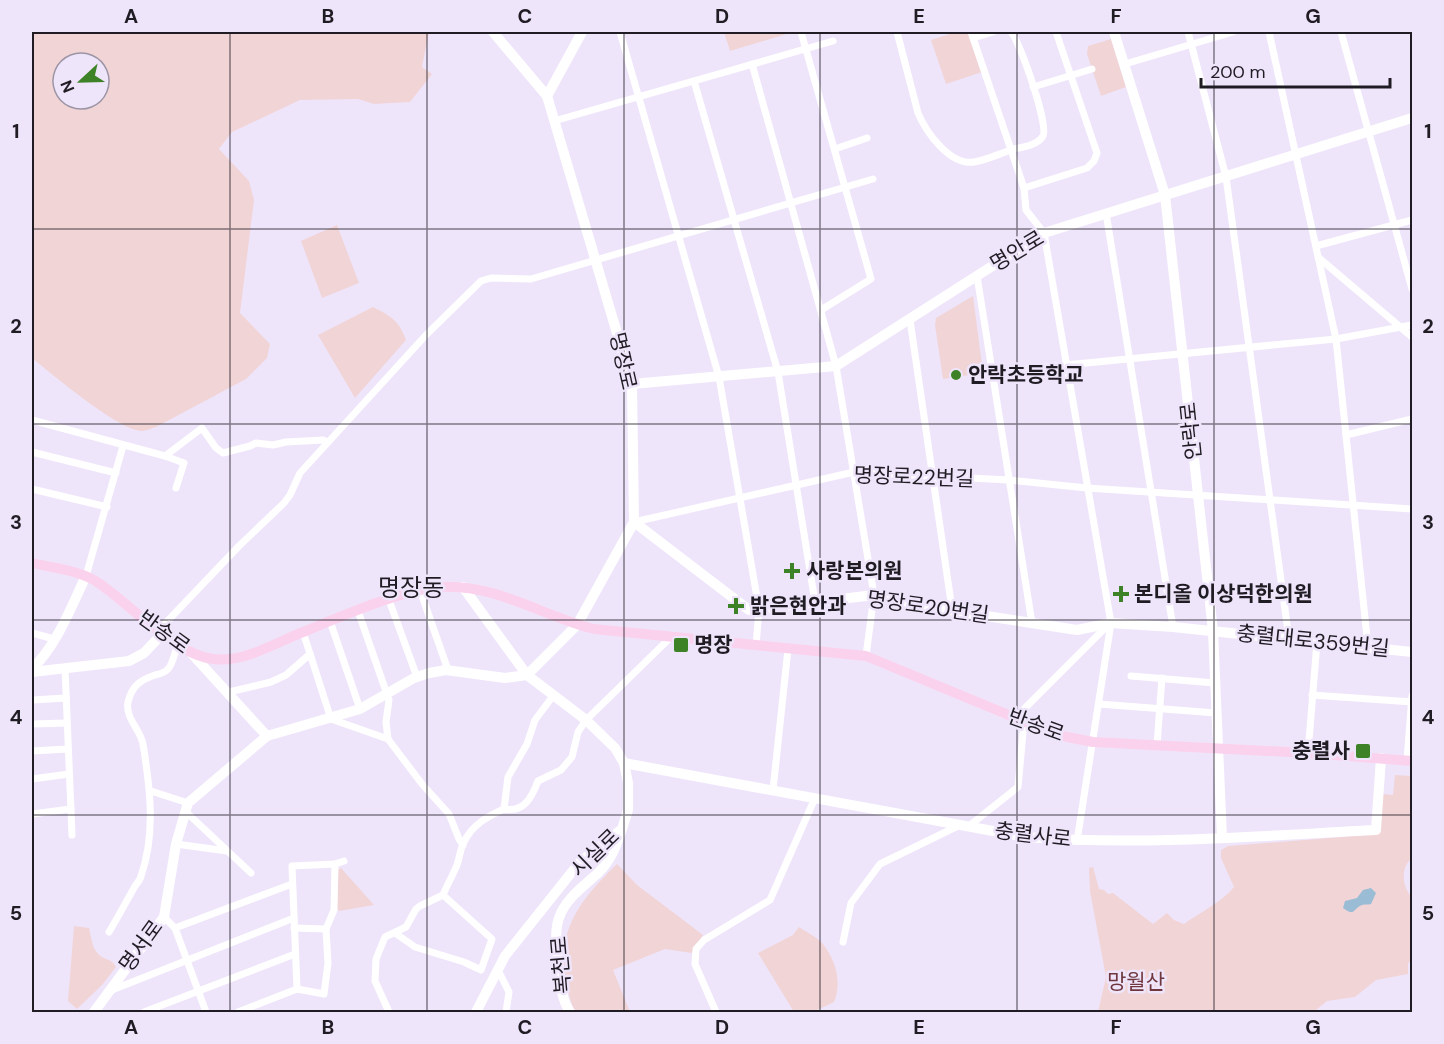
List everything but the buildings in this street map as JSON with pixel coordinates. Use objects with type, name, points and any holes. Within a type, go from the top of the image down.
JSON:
[{"type":"main road","points":[[493,32],[547,96],[582,32]]},
{"type":"main road","name":"안락로","points":[[1114,32],[1165,195],[1213,631],[1222,838]]},
{"type":"main road","name":"명장로","points":[[527,675],[577,625],[634,522],[632,384],[547,96]]},
{"type":"main road","name":"명안로","points":[[632,384],[836,366],[1044,233],[1413,118]]},
{"type":"main road","points":[[634,522],[749,610],[759,609]]},
{"type":"main road","name":"반송로","points":[[32,563],[86,576],[116,594],[160,633],[192,654],[213,659],[231,659],[260,651],[330,621],[420,590],[463,587],[504,596],[577,625],[594,629],[866,656],[1056,735],[1093,742],[1308,753],[1410,761]]},
{"type":"main road","points":[[32,670],[54,639],[86,576]]},
{"type":"main road","name":"시실로","points":[[463,587],[527,675],[586,720],[615,748],[624,763],[628,783],[628,810],[622,829],[579,863],[506,956],[476,1012]]},
{"type":"main road","name":"명장로20번길","points":[[759,609],[874,595],[1077,630],[1111,622],[1213,631]]},
{"type":"main road","name":"충렬대로359번길","points":[[1213,631],[1413,652]]},
{"type":"main road","points":[[32,670],[132,660],[144,653],[160,633]]},
{"type":"main road","points":[[192,654],[267,736]]},
{"type":"main road","points":[[186,807],[267,736],[360,709],[429,672],[448,670],[505,678],[527,675]]},
{"type":"main road","name":"충렬사로","points":[[624,763],[1025,837],[1077,841],[1222,838],[1376,830],[1382,758]]},
{"type":"main road","name":"명서로","points":[[94,1012],[164,917],[176,844],[186,807]]},
{"type":"main road","name":"복천로","points":[[570,1012],[565,1004],[558,975],[556,930],[559,917],[572,898],[599,872],[614,852],[622,829]]},
{"type":"street","points":[[620,32],[718,377],[759,609],[756,646]]},
{"type":"street","points":[[801,32],[871,279],[821,310]]},
{"type":"street","points":[[897,32],[918,113],[934,138],[950,155],[961,161],[972,163],[1037,142],[1044,133],[1045,126],[1033,87],[1016,39],[1011,32]]},
{"type":"street","points":[[993,32],[972,35],[1024,188],[1026,210],[1044,233],[1111,622],[1077,841]]},
{"type":"street","points":[[1024,188],[1087,168],[1095,161],[1096,149],[1056,32]]},
{"type":"street","points":[[1188,32],[1226,177],[1289,639]]},
{"type":"street","points":[[1125,64],[1233,32]]},
{"type":"street","points":[[1269,32],[1336,339],[1368,647]]},
{"type":"street","points":[[1341,32],[1413,289]]},
{"type":"street","points":[[554,121],[833,41]]},
{"type":"street","points":[[752,64],[836,366],[874,595],[866,656]]},
{"type":"street","points":[[1033,87],[1092,69]]},
{"type":"street","points":[[694,81],[778,372],[815,602]]},
{"type":"street","points":[[835,149],[867,138]]},
{"type":"street","points":[[160,633],[239,546],[284,503],[300,473],[328,442],[426,335],[481,281],[491,278],[531,279],[873,179]]},
{"type":"street","points":[[1106,213],[1173,627]]},
{"type":"street","points":[[1316,246],[1413,220]]},
{"type":"street","points":[[1318,258],[1413,338]]},
{"type":"street","points":[[977,276],[1032,623]]},
{"type":"street","points":[[910,320],[952,609]]},
{"type":"street","points":[[992,372],[1336,339],[1413,325]]},
{"type":"street","points":[[1346,435],[1413,419]]},
{"type":"street","points":[[32,420],[184,463],[176,488]]},
{"type":"street","points":[[165,456],[202,428],[216,448],[223,453],[256,443],[273,445],[286,442],[323,440],[328,442]]},
{"type":"street","points":[[86,576],[123,446]]},
{"type":"street","points":[[32,453],[116,473]]},
{"type":"street","name":"명장로22번길","points":[[634,522],[854,472],[1009,480],[1087,488],[1413,509]]},
{"type":"street","points":[[32,489],[107,507]]},
{"type":"street","points":[[420,590],[448,670]]},
{"type":"street","points":[[389,600],[417,677]]},
{"type":"street","points":[[358,611],[390,700],[386,722],[388,740]]},
{"type":"street","points":[[330,621],[360,709]]},
{"type":"street","points":[[843,942],[851,903],[880,864],[965,825],[1018,787],[1019,720],[1111,622]]},
{"type":"street","points":[[303,632],[331,718],[388,740],[449,814],[463,845]]},
{"type":"street","points":[[32,633],[54,639]]},
{"type":"street","points":[[389,1012],[376,985],[376,958],[385,937],[406,927],[416,909],[443,896],[463,845],[471,832],[482,821],[504,809],[524,806],[533,795],[538,781],[561,770],[572,757],[578,732],[586,720],[671,637]]},
{"type":"street","points":[[1308,753],[1317,642]]},
{"type":"street","points":[[109,932],[141,879],[147,848],[151,791],[140,733],[129,716],[128,702],[133,688],[140,681],[169,668],[178,644]]},
{"type":"street","points":[[773,790],[788,649]]},
{"type":"street","points":[[228,692],[271,682],[286,675],[310,654]]},
{"type":"street","points":[[65,668],[72,836]]},
{"type":"street","points":[[1131,676],[1215,683]]},
{"type":"street","points":[[1157,745],[1162,678]]},
{"type":"street","points":[[1312,695],[1412,702]]},
{"type":"street","points":[[504,809],[508,777],[527,744],[535,720],[553,696]]},
{"type":"street","points":[[1410,761],[1413,696]]},
{"type":"street","points":[[32,700],[66,698]]},
{"type":"street","points":[[1099,704],[1216,713]]},
{"type":"street","points":[[32,724],[67,723]]},
{"type":"street","points":[[32,751],[68,749]]},
{"type":"street","points":[[32,779],[69,774]]},
{"type":"street","points":[[151,791],[186,807],[251,873]]},
{"type":"street","points":[[716,1012],[695,964],[696,949],[704,940],[770,900],[815,798]]},
{"type":"street","points":[[32,814],[71,809]]},
{"type":"street","points":[[176,844],[228,851]]},
{"type":"street","points":[[297,988],[292,866],[335,864],[344,861]]},
{"type":"street","points":[[238,1012],[297,988],[324,994],[328,963],[326,929],[334,910],[335,864]]},
{"type":"street","points":[[175,928],[292,884]]},
{"type":"street","points":[[394,933],[415,947],[470,964],[481,970],[492,939],[443,896]]},
{"type":"street","points":[[164,917],[175,928],[206,1012]]},
{"type":"street","points":[[108,991],[294,918]]},
{"type":"street","points":[[294,928],[326,929]]},
{"type":"street","points":[[144,1012],[296,954]]},
{"type":"street","points":[[498,970],[509,992],[506,1012]]},
{"type":"green space","points":[[32,32],[429,32],[422,67],[432,74],[410,102],[374,104],[358,99],[300,100],[232,132],[219,149],[249,181],[254,200],[240,313],[270,344],[267,358],[246,379],[156,427],[142,431],[131,429],[118,422],[32,358]]},
{"type":"green space","points":[[724,32],[790,32],[790,33],[730,51]]},
{"type":"green space","points":[[956,32],[968,32],[982,72],[946,84],[931,40]]},
{"type":"green space","points":[[1111,39],[1126,87],[1101,96],[1087,54],[1088,46]]},
{"type":"green space","points":[[337,225],[359,283],[322,298],[301,241]]},
{"type":"green space","points":[[973,296],[983,373],[943,379],[936,318]]},
{"type":"green space","points":[[373,307],[394,320],[406,340],[355,398],[318,335]]},
{"type":"green space","name":"충렬사","points":[[1395,775],[1412,776],[1412,858],[1404,872],[1404,883],[1412,898],[1412,961],[1408,963],[1408,974],[1376,980],[1355,997],[1327,1001],[1316,1012],[1098,1012],[1106,977],[1090,891],[1089,868],[1093,867],[1099,889],[1108,894],[1113,893],[1153,924],[1167,913],[1174,920],[1184,924],[1217,902],[1234,887],[1221,858],[1221,850],[1228,846],[1379,834],[1383,794],[1393,795]]},
{"type":"green space","points":[[617,864],[637,885],[703,935],[692,953],[665,949],[613,970],[630,1012],[576,1012],[566,982],[564,963],[564,946],[568,931],[574,916],[593,889]]},
{"type":"green space","points":[[341,868],[374,905],[339,911],[336,906],[338,870]]},
{"type":"green space","points":[[74,926],[89,928],[97,952],[116,967],[102,985],[77,1009],[68,1001]]},
{"type":"green space","points":[[799,927],[823,944],[836,972],[837,987],[834,1002],[813,1012],[794,1012],[758,953],[793,935]]},
{"type":"water","points":[[1371,888],[1376,893],[1371,904],[1362,905],[1352,912],[1343,908],[1345,901],[1357,898],[1363,890]]},
{"type":"place","name":"안락초등학교","points":[[956,375]]},
{"type":"place","name":"사랑본의원","points":[[792,571]]},
{"type":"place","name":"본디올 이상덕한의원","points":[[1121,594]]},
{"type":"place","name":"밝은현안과","points":[[736,606]]},
{"type":"place","name":"명장","points":[[681,645]]},
{"type":"place","name":"충렬사","points":[[1363,751]]},
{"type":"district","name":"명장동","points":[[411,588]]},
{"type":"park label","name":"망월산","points":[[1136,982]]}]
